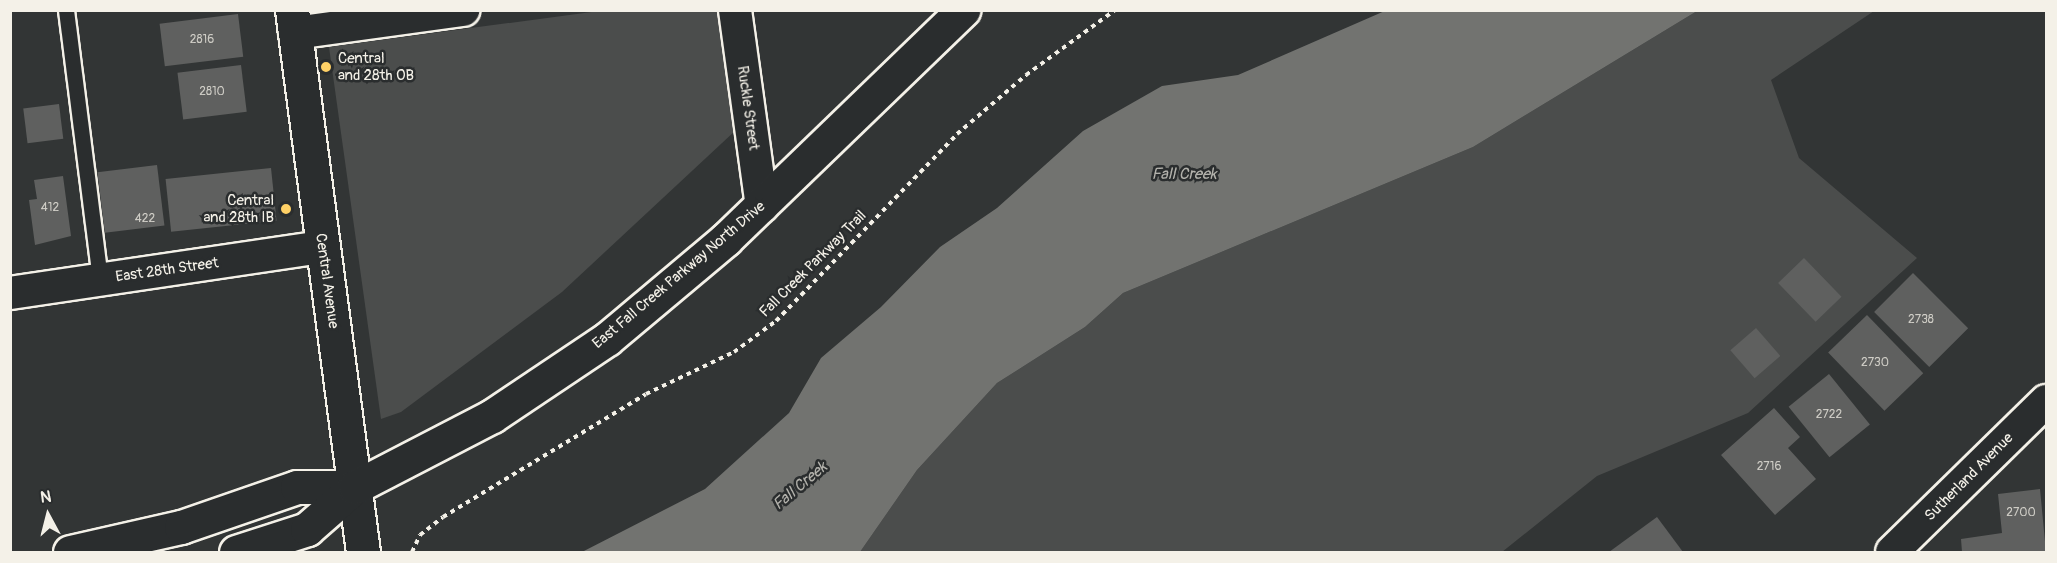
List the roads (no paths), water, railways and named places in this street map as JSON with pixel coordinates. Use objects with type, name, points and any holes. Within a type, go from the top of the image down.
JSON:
[{"type":"main road","name":"East Fall Creek Parkway North Drive","points":[[236,552],[307,529],[355,487],[462,433],[584,356],[762,206],[963,10]]},
{"type":"main road","name":"Central Avenue","points":[[293,22],[363,552]]},
{"type":"main road","name":"East Fall Creek Parkway North Drive","points":[[70,552],[181,527],[297,487],[355,487]]},
{"type":"street","points":[[293,22],[463,10]]},
{"type":"street","name":"Ruckle Street","points":[[735,10],[762,206]]},
{"type":"street","name":"East 28th Street","points":[[10,292],[323,247]]},
{"type":"street","name":"Sutherland Avenue","points":[[1892,552],[2046,400]]},
{"type":"lane","points":[[66,10],[100,280]]},
{"type":"water","name":"Fall Creek","points":[[1387,10],[1697,11],[1473,147],[1123,293],[1085,327],[997,383],[917,470],[860,552],[582,552],[705,489],[789,413],[821,358],[881,307],[940,247],[997,208],[1083,131],[1162,86],[1238,75]]},
{"type":"place","name":"Central and 28th OB","points":[[326,67]]},
{"type":"place","name":"Central and 28th IB","points":[[286,209]]}]
